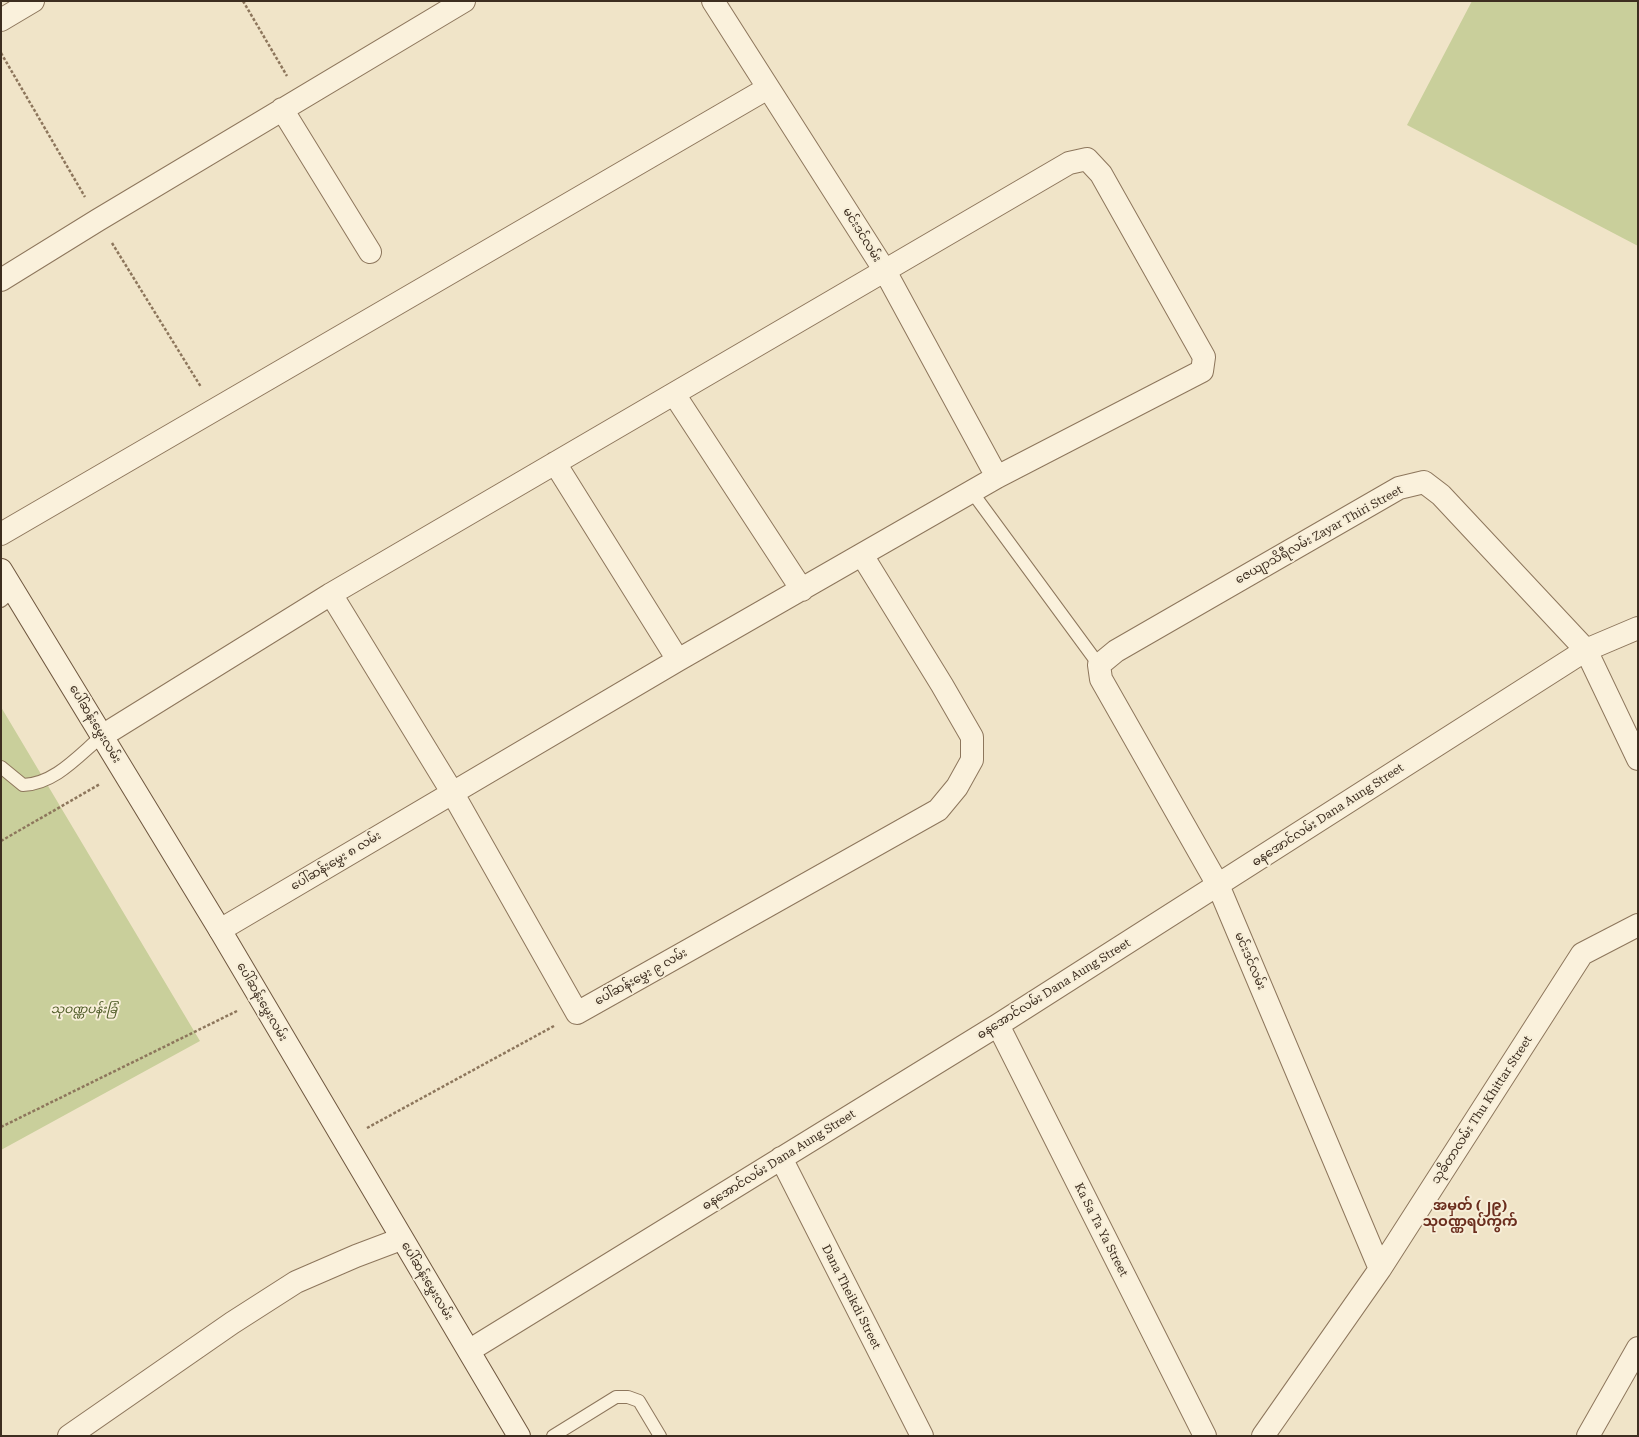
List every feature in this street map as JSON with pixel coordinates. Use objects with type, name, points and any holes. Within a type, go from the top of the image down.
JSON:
[{"type":"street","points":[[1,20],[33,1]]},
{"type":"street","points":[[1,280],[98,220],[464,1]]},
{"type":"street","name":"မင်းဒင်လမ်း","points":[[713,1],[884,271],[996,477]]},
{"type":"street","points":[[1,534],[768,88]]},
{"type":"street","points":[[291,104],[370,252]]},
{"type":"street","name":"ပေါ်ဆန်းမွှေး ၈ လမ်း","points":[[220,930],[678,660],[996,477],[1202,371],[1204,357],[1101,174],[1087,159],[1069,163],[884,271]]},
{"type":"street","points":[[102,736],[331,594],[884,271]]},
{"type":"street","points":[[674,394],[802,590]]},
{"type":"street","points":[[555,463],[678,660]]},
{"type":"street","name":"ဇေယျာသိရီလမ်း Zayar Thiri Street","points":[[1099,664],[1116,651],[1399,488],[1424,482],[1441,495],[1586,650],[1638,758]]},
{"type":"street","name":"ပေါ်ဆန်းမွှေး ၉ လမ်း","points":[[577,1013],[938,810],[957,787],[972,760],[972,736],[862,555]]},
{"type":"street","name":"ပေါ်ဆန်းမွှေးလမ်း","points":[[1,570],[7,596],[102,736],[123,770],[220,930],[401,1239],[470,1350],[519,1436]]},
{"type":"street","points":[[331,594],[452,792],[577,1013]]},
{"type":"street","name":"ဓနအောင်လမ်း Dana Aung Street","points":[[470,1350],[998,1025],[1586,650],[1638,628]]},
{"type":"street","name":"မင်းဒင်လမ်း","points":[[1099,664],[1101,679],[1218,885],[1380,1269]]},
{"type":"street","name":"သုခိတာလမ်း Thu Khittar Street","points":[[1263,1436],[1380,1269],[1582,954],[1638,925]]},
{"type":"street","name":"Ka Sa Ta Ya Street","points":[[998,1025],[1205,1436]]},
{"type":"street","name":"Dana Theikdi Street","points":[[781,1158],[922,1436]]},
{"type":"street","points":[[69,1436],[225,1328],[296,1282],[356,1256],[401,1239]]},
{"type":"street","points":[[1588,1436],[1638,1348]]},
{"type":"lane","points":[[972,492],[1099,664]]},
{"type":"lane","points":[[1,767],[23,785],[33,784],[54,776],[102,736]]},
{"type":"lane","points":[[553,1436],[616,1397],[628,1397],[639,1401],[660,1436]]},
{"type":"path","points":[[243,1],[291,104]]},
{"type":"path","points":[[1,53],[98,220],[215,409]]},
{"type":"path","points":[[1,842],[123,770]]},
{"type":"path","points":[[1,1126],[260,999]]},
{"type":"path","points":[[344,1141],[577,1013]]},
{"type":"green space","points":[[1472,1],[1638,1],[1638,246],[1407,125]]},
{"type":"green space","name":"သုဝဏ္ဏပန်းခြံ","points":[[1,707],[200,1041],[1,1150]]},
{"type":"district","name":"အမှတ် (၂၉) သုဝဏ္ဏရပ်ကွက်","points":[[1470,1214]]}]
